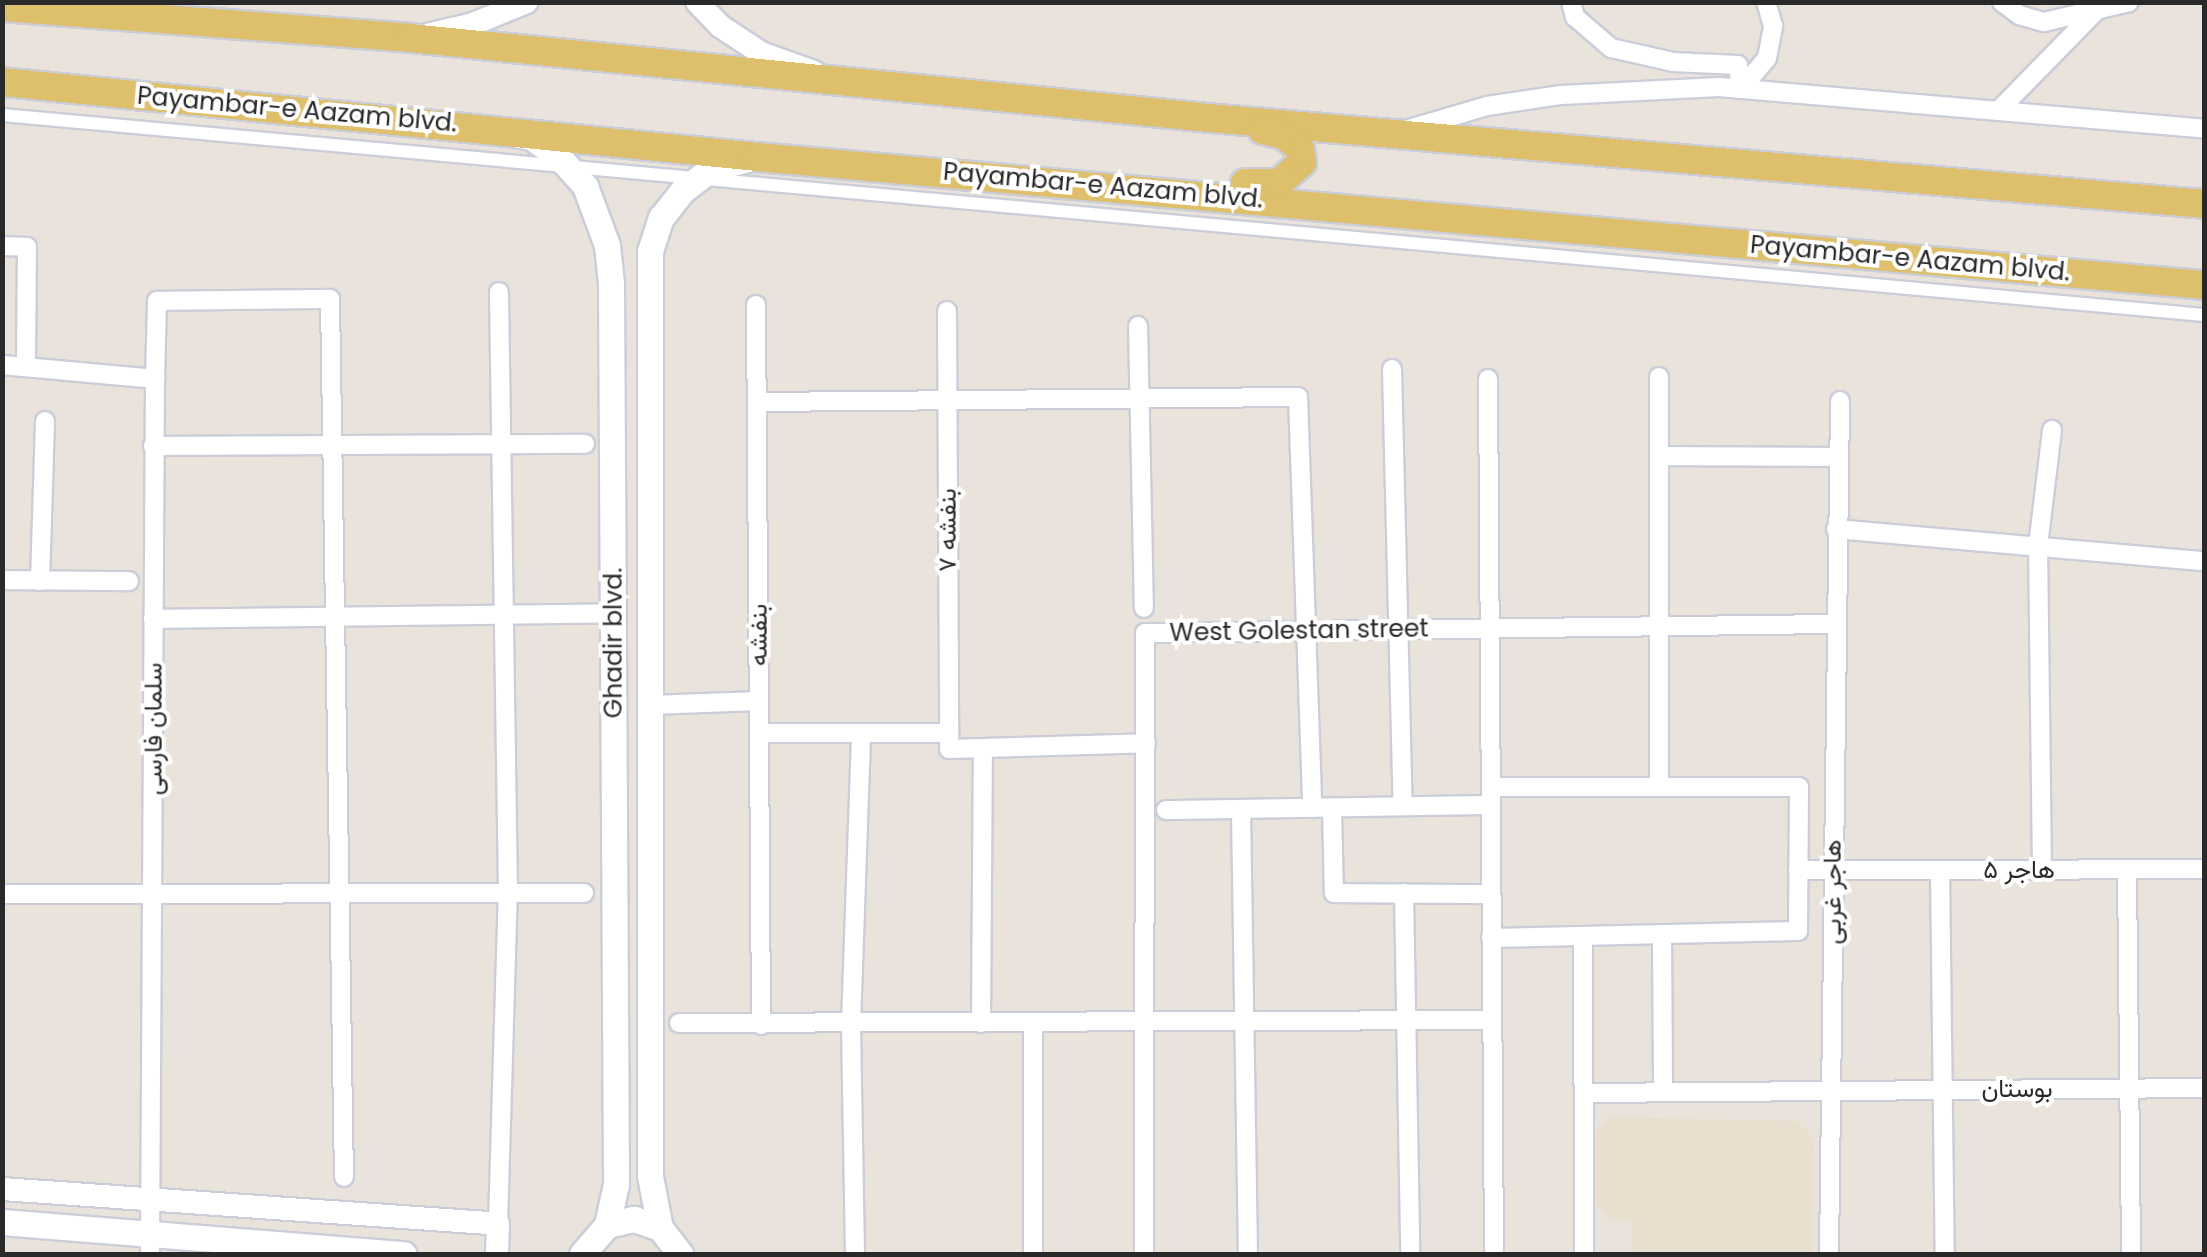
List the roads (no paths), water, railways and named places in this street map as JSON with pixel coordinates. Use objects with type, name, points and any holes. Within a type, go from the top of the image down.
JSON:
[{"type":"main road","points":[[2,7],[410,38],[1209,118],[2204,204]]},
{"type":"main road","name":"Payambar-e Aazam blvd.","points":[[2,82],[757,156],[2204,286]]},
{"type":"main road","points":[[1094,185],[1280,183],[1302,162],[1300,149],[1284,135],[1209,118]]},
{"type":"main road","name":"Ghadir blvd.","points":[[484,128],[532,138],[568,166],[585,186],[598,213],[611,284],[616,1184],[607,1225]]},
{"type":"main road","name":"Ghadir blvd.","points":[[660,1228],[650,1176],[650,251],[661,218],[698,178],[711,169],[757,156]]},
{"type":"main road","points":[[611,284],[617,272],[630,267],[642,271],[650,282]]},
{"type":"main road","points":[[582,1254],[607,1225],[634,1220],[660,1228],[680,1254]]},
{"type":"main road","points":[[2,1222],[151,1244],[404,1254]]},
{"type":"street","points":[[111,2],[146,18]]},
{"type":"street","points":[[410,38],[473,24],[528,2]]},
{"type":"street","points":[[697,2],[720,26],[761,53],[845,84]]},
{"type":"street","points":[[1572,2],[1575,17],[1611,48],[1673,62],[1738,65],[1741,88]]},
{"type":"street","points":[[1741,88],[1767,58],[1773,26],[1766,2]]},
{"type":"street","points":[[2002,2],[2019,16],[2044,22],[2129,2]]},
{"type":"street","points":[[1998,111],[2096,11]]},
{"type":"street","points":[[1393,134],[1487,106],[1561,95],[1741,88],[2204,130]]},
{"type":"street","points":[[2,115],[2204,315]]},
{"type":"street","points":[[2,246],[28,248],[26,367]]},
{"type":"street","points":[[496,1254],[508,894],[499,292]]},
{"type":"street","name":"سلمان فارسی","points":[[151,1244],[153,446],[158,300],[330,299],[329,446]]},
{"type":"street","name":"بنفشه","points":[[756,305],[761,1025]]},
{"type":"street","name":"بنفشه ۷","points":[[946,311],[949,741]]},
{"type":"street","points":[[1138,326],[1144,608]]},
{"type":"street","points":[[2,365],[155,379]]},
{"type":"street","points":[[1392,369],[1403,806]]},
{"type":"street","points":[[1659,377],[1659,786]]},
{"type":"street","points":[[1488,379],[1494,1254]]},
{"type":"street","points":[[757,402],[1298,397],[1312,808]]},
{"type":"street","name":"هاجر غربی","points":[[1829,1254],[1834,624],[1840,401]]},
{"type":"street","points":[[40,581],[44,422]]},
{"type":"street","points":[[2042,870],[2038,546],[2052,430]]},
{"type":"street","points":[[153,446],[585,444]]},
{"type":"street","points":[[329,446],[337,618],[344,1178]]},
{"type":"street","points":[[1658,456],[1838,457]]},
{"type":"street","points":[[1836,528],[2204,561]]},
{"type":"street","points":[[2,580],[129,581]]},
{"type":"street","points":[[154,619],[614,613]]},
{"type":"street","name":"West Golestan street","points":[[1144,1254],[1145,633],[1834,624]]},
{"type":"street","points":[[650,705],[759,701]]},
{"type":"street","points":[[760,733],[861,733],[983,748],[1146,743]]},
{"type":"street","points":[[856,1254],[851,1024],[861,733]]},
{"type":"street","points":[[981,1023],[983,748]]},
{"type":"street","points":[[1166,810],[1403,806],[1491,796],[1659,786],[1798,788],[1798,931],[1491,938]]},
{"type":"street","points":[[1332,808],[1334,893],[1491,894]]},
{"type":"street","points":[[1241,810],[1248,1254]]},
{"type":"street","name":"هاجر ۵","points":[[1798,870],[2204,870]]},
{"type":"street","points":[[1940,870],[1945,1254]]},
{"type":"street","points":[[2127,870],[2126,1089],[2131,1254]]},
{"type":"street","points":[[1404,892],[1410,1254]]},
{"type":"street","points":[[2,894],[584,893]]},
{"type":"street","points":[[1662,936],[1664,1092]]},
{"type":"street","points":[[1583,938],[1584,1254]]},
{"type":"street","points":[[679,1024],[1492,1020]]},
{"type":"street","points":[[1032,1023],[1033,1254]]},
{"type":"street","name":"بوستان","points":[[1585,1093],[2204,1088]]},
{"type":"street","points":[[2,1189],[498,1224]]}]
